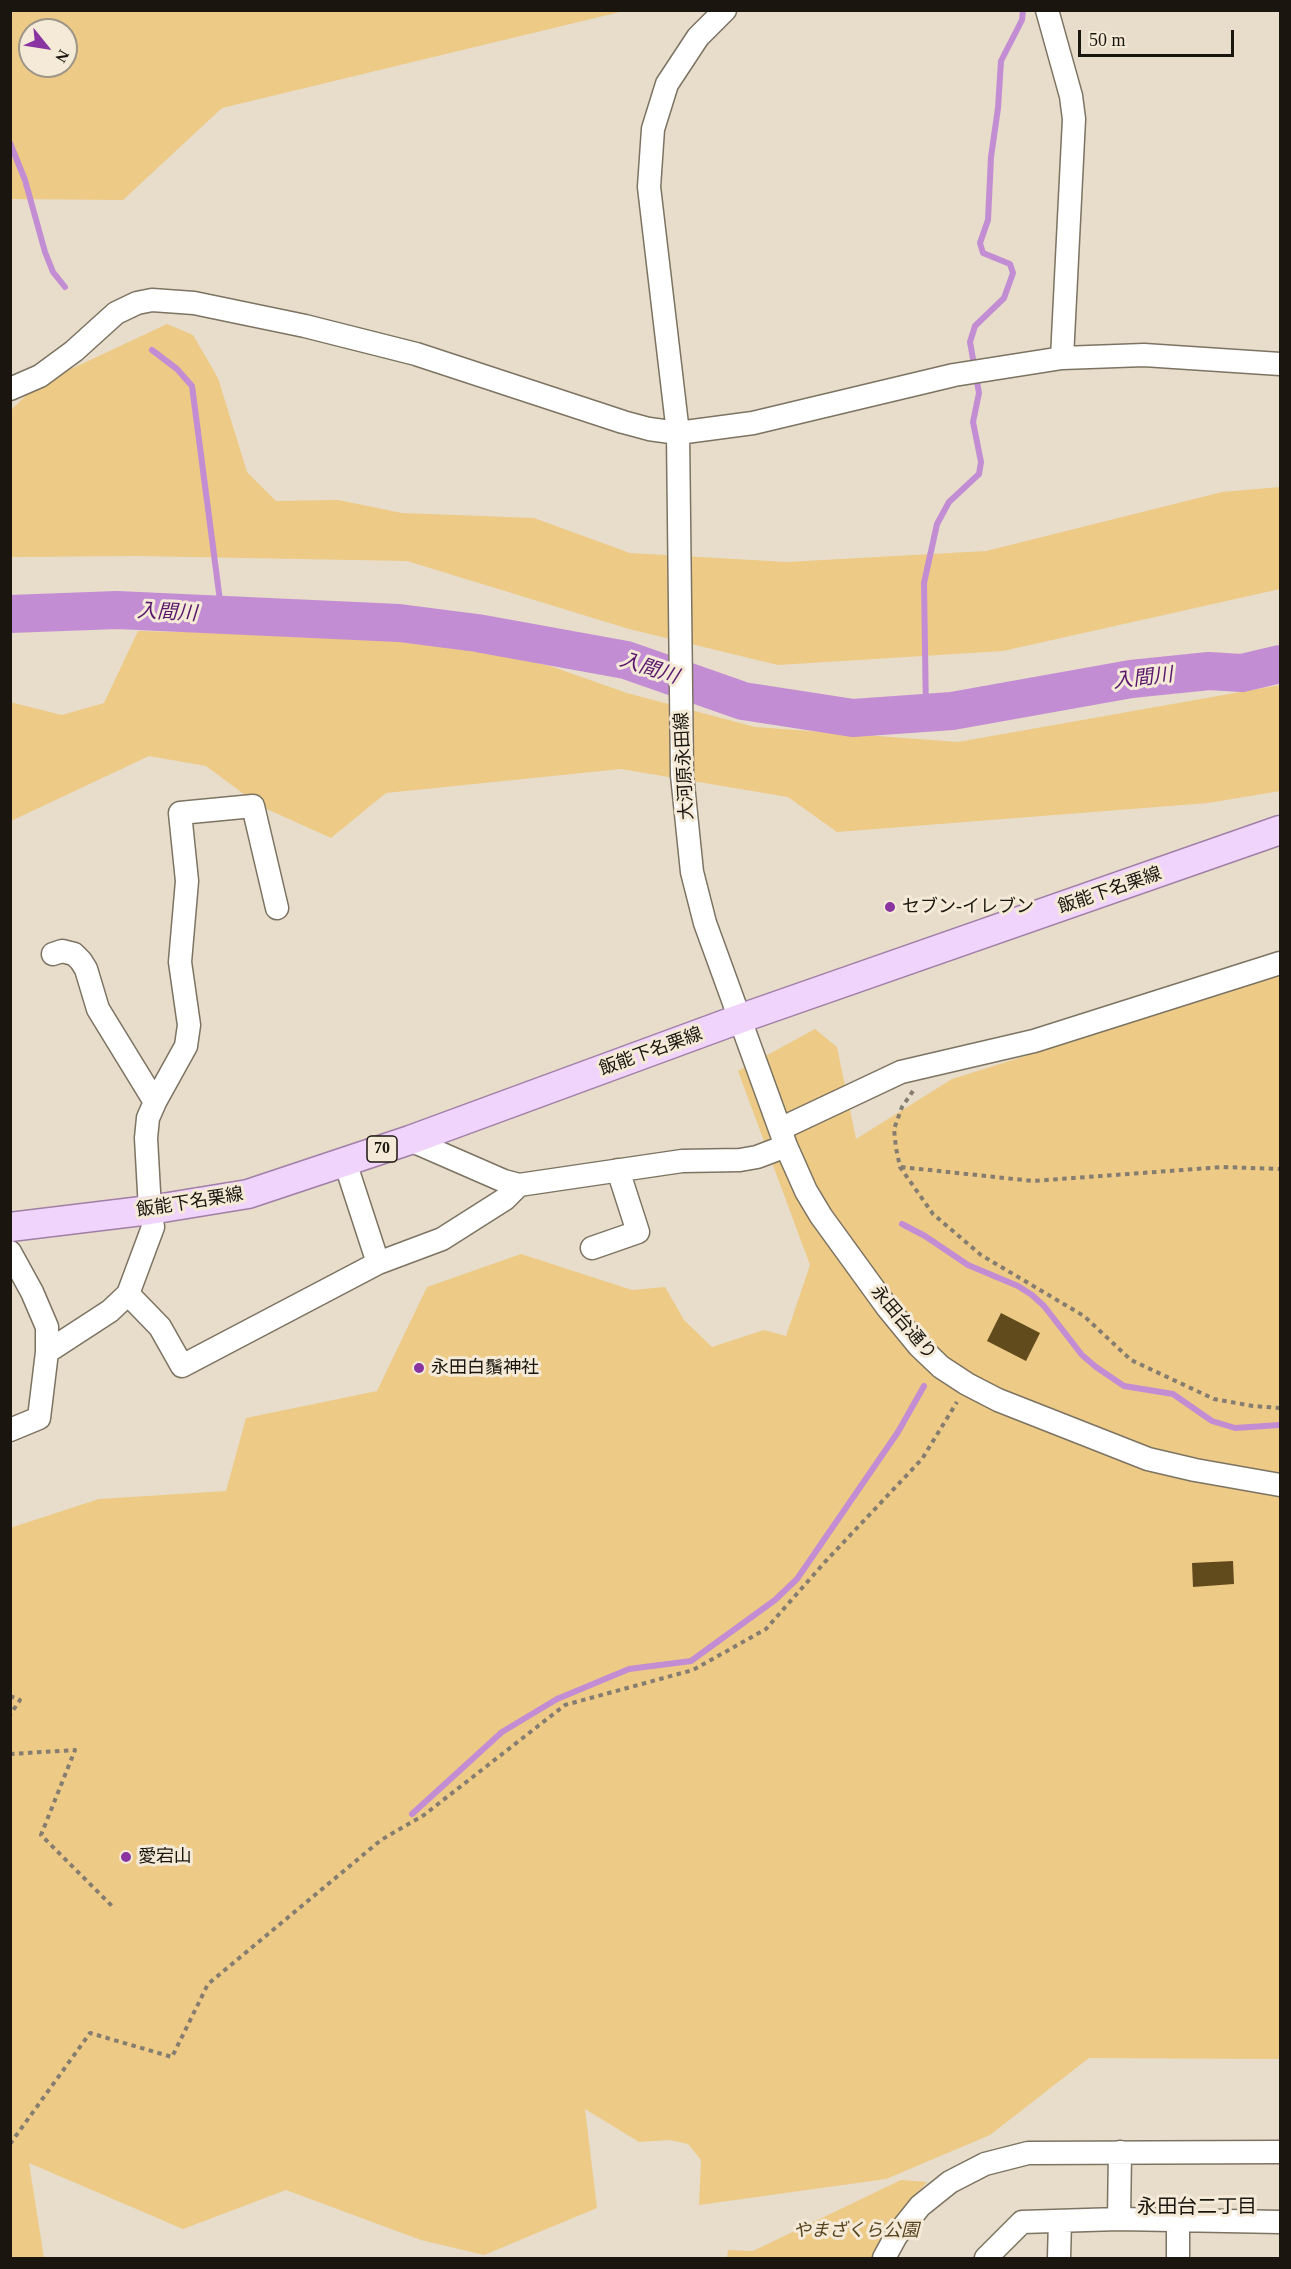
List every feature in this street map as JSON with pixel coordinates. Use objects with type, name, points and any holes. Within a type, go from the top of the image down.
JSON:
[{"type":"main road","name":"飯能下名栗線","points":[[10,1227],[150,1210],[248,1194],[410,1140],[740,1019],[1281,830]]},
{"type":"street","name":"大河原永田線","points":[[725,10],[698,37],[667,84],[653,129],[649,186],[678,433],[682,775],[692,872],[705,923],[740,1019]]},
{"type":"street","points":[[1047,10],[1071,96],[1074,119],[1062,358]]},
{"type":"street","points":[[10,389],[40,376],[74,351],[116,313],[137,303],[152,300],[194,303],[305,326],[416,354],[623,422],[678,433],[753,423],[954,375],[1062,358],[1144,355],[1281,364]]},
{"type":"street","points":[[47,1352],[110,1311],[128,1294],[153,1227],[146,1138],[148,1118],[186,1046],[189,1025],[180,962],[187,881],[180,813],[253,806],[277,908]]},
{"type":"street","points":[[53,954],[62,951],[74,954],[81,960],[98,1009],[155,1101]]},
{"type":"street","points":[[410,1140],[504,1181],[519,1185],[682,1161],[740,1160],[757,1157],[783,1138],[901,1072],[1034,1041],[1281,963]]},
{"type":"street","name":"永田台通り","points":[[740,1019],[783,1138],[806,1191],[821,1216],[887,1307],[919,1346],[934,1360],[967,1384],[998,1400],[1148,1459],[1281,1485]]},
{"type":"street","points":[[345,1162],[378,1263]]},
{"type":"street","points":[[592,1248],[638,1232],[618,1170]]},
{"type":"street","points":[[128,1294],[160,1327],[182,1366],[378,1263],[442,1239],[505,1199],[519,1185]]},
{"type":"street","points":[[10,1252],[32,1292],[47,1327],[47,1352],[39,1418],[10,1430]]},
{"type":"street","points":[[1119,2219],[1120,2152]]},
{"type":"street","points":[[884,2259],[896,2236],[920,2206],[950,2182],[984,2164],[1028,2153],[1281,2152]]},
{"type":"street","points":[[986,2259],[1022,2222],[1119,2219],[1281,2222]]},
{"type":"street","points":[[1059,2259],[1060,2220]]},
{"type":"street","points":[[1178,2259],[1179,2221]]},
{"type":"path","points":[[917,1086],[902,1107],[894,1129],[900,1167],[933,1214],[981,1255],[1084,1316],[1131,1360],[1214,1400],[1281,1408]]},
{"type":"path","points":[[900,1167],[1033,1181],[1222,1167],[1281,1169]]},
{"type":"path","points":[[10,2144],[90,2033],[172,2057],[208,1984],[381,1840],[424,1815],[565,1706],[693,1670],[766,1629],[824,1563],[922,1459],[967,1384]]},
{"type":"path","points":[[10,1696],[20,1700],[10,1715]]},
{"type":"path","points":[[10,1754],[75,1750],[41,1835],[113,1907]]},
{"type":"green space","points":[[11,10],[624,10],[222,108],[123,200],[11,199]]},
{"type":"green space","points":[[167,324],[193,335],[218,378],[247,472],[276,501],[338,500],[402,513],[534,518],[630,553],[787,562],[986,551],[1222,492],[1280,487],[1280,589],[1003,651],[778,665],[629,629],[407,561],[137,556],[11,557],[11,410],[37,385]]},
{"type":"green space","points":[[138,631],[424,637],[550,666],[627,693],[755,727],[958,742],[1280,685],[1280,791],[1208,803],[837,832],[788,797],[621,769],[386,793],[331,838],[260,806],[206,766],[149,756],[11,821],[10,702],[62,715],[104,703]]},
{"type":"green space","points":[[1280,972],[1280,2059],[1089,2058],[990,2135],[886,2179],[699,2205],[701,2160],[688,2144],[670,2140],[639,2142],[585,2109],[597,2208],[484,2255],[421,2240],[286,2190],[183,2229],[29,2163],[44,2258],[11,2258],[10,1528],[99,1499],[226,1491],[246,1418],[377,1391],[427,1287],[521,1254],[632,1290],[665,1287],[684,1320],[712,1347],[764,1330],[786,1336],[810,1265],[738,1071],[815,1029],[837,1047],[856,1139],[952,1079],[1223,994]]},
{"type":"green space","name":"やまざくら公園","points":[[901,2180],[927,2182],[904,2207],[872,2258],[727,2258],[728,2250],[753,2251]]},
{"type":"building","points":[[1001,1313],[1040,1333],[1026,1361],[987,1341]]},
{"type":"building","points":[[1233,1561],[1234,1584],[1193,1587],[1192,1563]]},
{"type":"waterway","points":[[926,714],[924,583],[937,524],[949,502],[979,474],[981,462],[973,422],[979,393],[970,342],[975,326],[1004,298],[1013,273],[1010,264],[983,253],[980,243],[988,220],[991,157],[998,108],[1001,61],[1022,20],[1023,10]]},
{"type":"waterway","points":[[10,143],[25,180],[45,252],[53,272],[65,287]]},
{"type":"waterway","points":[[152,350],[177,369],[192,386],[222,616]]},
{"type":"waterway","name":"入間川","points":[[10,614],[117,610],[399,623],[477,633],[626,660],[743,701],[853,718],[952,711],[1131,679],[1209,671],[1242,673],[1280,664]]},
{"type":"waterway","points":[[902,1224],[925,1236],[968,1265],[1018,1286],[1032,1295],[1044,1306],[1082,1355],[1124,1386],[1173,1394],[1212,1421],[1235,1428],[1280,1425]]},
{"type":"waterway","points":[[412,1814],[502,1732],[557,1699],[629,1669],[691,1661],[775,1600],[797,1579],[898,1432],[924,1386]]},
{"type":"place","name":"セブン-イレブン","points":[[890,907]]},
{"type":"place","name":"永田白鬚神社","points":[[419,1368]]},
{"type":"place","name":"愛宕山","points":[[126,1857]]},
{"type":"district","name":"永田台二丁目","points":[[1197,2208]]}]
